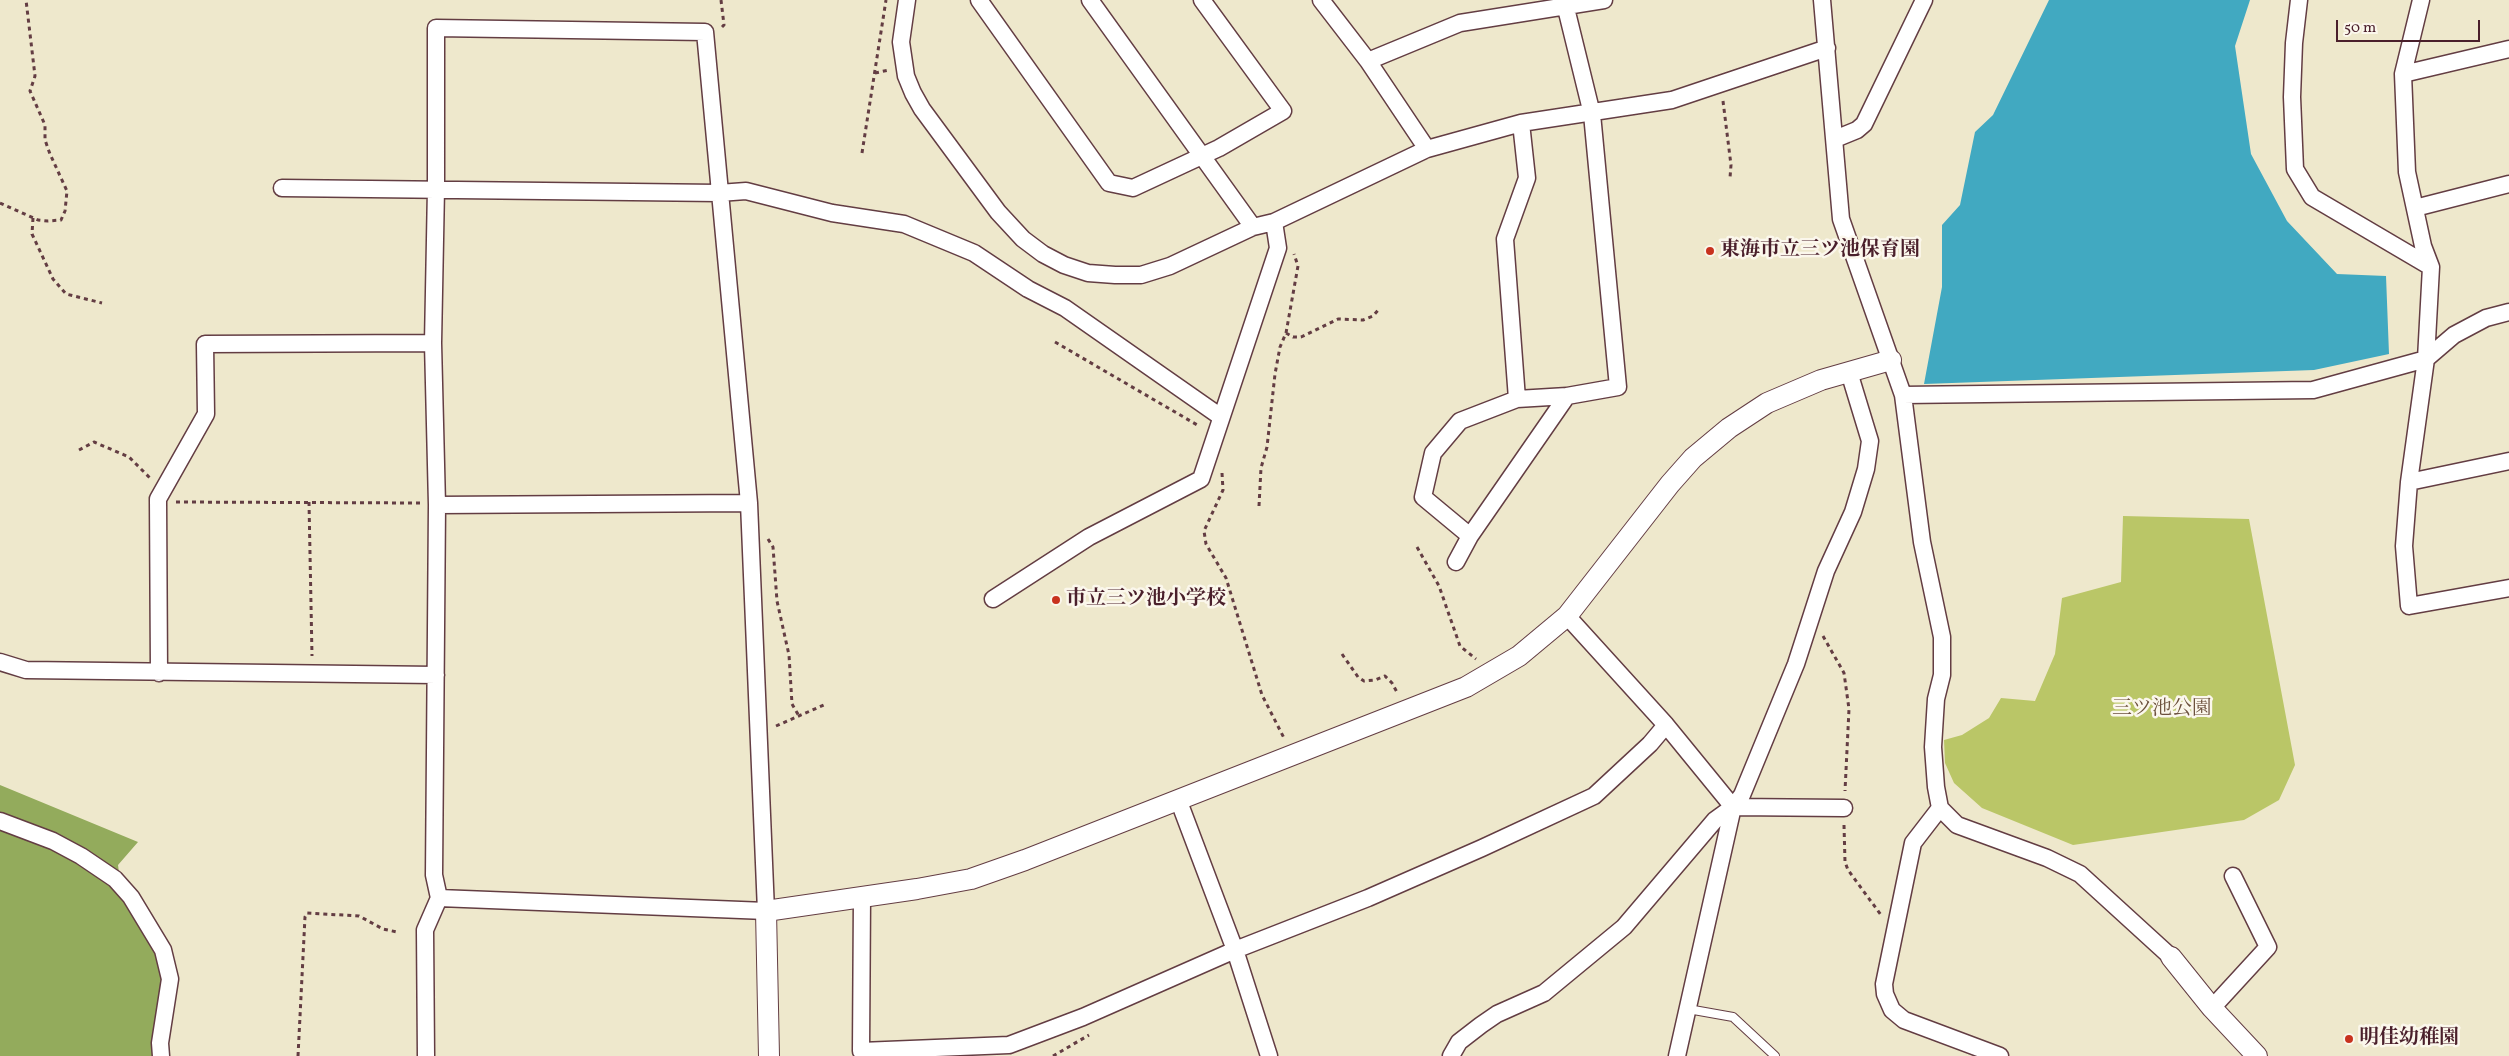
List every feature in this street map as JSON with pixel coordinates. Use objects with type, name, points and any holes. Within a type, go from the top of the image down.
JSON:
[{"type":"street","points":[[907,0],[901,42],[906,76],[922,109],[998,212],[1023,239],[1043,254],[1088,273],[1141,274],[1170,266],[1253,227],[1274,222],[1427,149],[1522,123],[1592,114],[1672,100],[1827,48]]},
{"type":"street","points":[[978,0],[1109,183],[1133,188],[1202,155],[1283,111],[1202,0]]},
{"type":"street","points":[[1090,0],[1253,227]]},
{"type":"street","points":[[1320,0],[1368,62],[1427,149]]},
{"type":"street","points":[[1368,62],[1460,23],[1565,3],[1604,0]]},
{"type":"street","points":[[1822,0],[1841,219],[1903,395],[1922,542],[1942,637],[1942,674],[1936,699],[1933,747],[1936,787],[1940,808],[1957,826],[2047,858],[2080,874],[2171,957],[2212,1008],[2257,1056]]},
{"type":"street","points":[[1834,139],[1857,130],[1864,124],[1924,0]]},
{"type":"street","points":[[2300,0],[2294,43],[2292,97],[2295,169],[2312,198],[2431,267]]},
{"type":"street","points":[[2421,0],[2403,74],[2407,172],[2423,246],[2431,267],[2426,359],[2409,482],[2404,546],[2409,606],[2509,588]]},
{"type":"street","points":[[1470,536],[1423,497],[1433,453],[1460,420],[1516,399],[1567,396],[1618,386],[1592,114],[1565,3]]},
{"type":"street","points":[[426,1056],[425,930],[439,898],[434,875],[437,505],[433,343],[436,188],[436,28],[705,32],[749,503],[766,911],[769,1056]]},
{"type":"street","points":[[2403,74],[2509,49]]},
{"type":"street","points":[[1516,399],[1505,239],[1527,178],[1522,123]]},
{"type":"street","points":[[2414,208],[2509,184]]},
{"type":"street","points":[[282,188],[436,188],[720,193],[746,191],[832,213],[904,224],[974,253],[1028,289],[1073,313],[1221,418]]},
{"type":"street","points":[[994,599],[1089,537],[1201,479],[1278,248],[1274,222]]},
{"type":"street","points":[[1903,395],[2313,390],[2426,359],[2454,335],[2486,318],[2509,312]]},
{"type":"street","points":[[159,673],[161,495],[206,414],[205,344],[433,343]]},
{"type":"street","points":[[439,898],[766,911],[917,889],[971,878],[1026,860],[1466,686],[1487,675],[1519,656],[1567,616],[1670,484],[1711,442],[1767,403],[1821,380],[1891,360]]},
{"type":"street","points":[[1452,1056],[1459,1042],[1497,1014],[1544,993],[1624,926],[1715,820],[1732,807],[1742,795],[1762,745],[1774,722],[1796,664],[1826,571],[1852,512],[1866,469],[1870,441],[1849,372]]},
{"type":"street","points":[[1456,562],[1470,536],[1567,396]]},
{"type":"street","points":[[2409,482],[2509,461]]},
{"type":"street","points":[[437,505],[749,503]]},
{"type":"street","points":[[1567,616],[1666,725],[1732,807]]},
{"type":"street","points":[[0,662],[26,670],[436,675]]},
{"type":"street","points":[[862,896],[861,1052],[1009,1045],[1083,1016],[1235,950],[1385,890],[1594,796],[1650,744],[1666,725]]},
{"type":"street","points":[[1178,799],[1235,950],[1269,1056]]},
{"type":"street","points":[[1732,807],[1844,808]]},
{"type":"street","points":[[1677,1056],[1732,807]]},
{"type":"street","points":[[1940,808],[1913,843],[1884,984],[1885,994],[1892,1010],[1914,1025],[2000,1056]]},
{"type":"street","points":[[0,821],[53,841],[81,856],[116,879],[131,897],[163,950],[170,978],[160,1043],[161,1056]]},
{"type":"street","points":[[2212,1008],[2268,947],[2233,876]]},
{"type":"lane","points":[[1688,1009],[1733,1017],[1775,1056]]},
{"type":"path","points":[[0,204],[33,218],[48,221],[61,220],[67,191],[50,154],[45,140],[45,126],[30,91],[35,76],[26,0]]},
{"type":"path","points":[[862,153],[886,0]]},
{"type":"path","points":[[1721,83],[1731,165],[1730,178]]},
{"type":"path","points":[[33,218],[32,234],[53,279],[66,294],[102,303]]},
{"type":"path","points":[[1259,506],[1261,468],[1267,447],[1275,374],[1280,347],[1286,333],[1298,266],[1294,254],[1288,247],[1278,248]]},
{"type":"path","points":[[1286,333],[1292,337],[1301,337],[1338,319],[1364,320],[1374,316],[1379,309]]},
{"type":"path","points":[[1055,342],[1215,435]]},
{"type":"path","points":[[79,450],[94,442],[129,457],[161,495],[175,502],[309,502],[437,505]]},
{"type":"path","points":[[1208,457],[1217,462],[1224,477],[1223,490],[1204,530],[1206,544],[1226,578],[1262,695],[1293,754]]},
{"type":"path","points":[[309,502],[312,656]]},
{"type":"path","points":[[750,536],[764,536],[770,540],[773,547],[777,601],[789,655],[792,704],[799,716]]},
{"type":"path","points":[[1417,547],[1439,586],[1460,646],[1476,659],[1487,675]]},
{"type":"path","points":[[1810,618],[1815,622],[1844,673],[1848,709],[1844,808],[1845,862],[1848,870],[1895,932]]},
{"type":"path","points":[[1342,654],[1358,677],[1364,681],[1375,680],[1385,676],[1392,683],[1406,710]]},
{"type":"path","points":[[759,730],[764,731],[826,704]]},
{"type":"path","points":[[298,1056],[304,917],[307,913],[359,916],[383,928],[397,932]]},
{"type":"green space","name":"三ツ池公園","points":[[2123,516],[2249,519],[2295,765],[2279,800],[2244,820],[2073,845],[1982,808],[1954,783],[1945,763],[1944,740],[1962,735],[1989,718],[2001,698],[2035,701],[2055,654],[2062,598],[2121,582]]},
{"type":"green space","points":[[0,785],[138,842],[118,865],[122,895],[162,957],[173,1020],[162,1056],[0,1056]]},
{"type":"water","points":[[2049,0],[2250,0],[2235,46],[2251,154],[2287,221],[2337,274],[2386,276],[2389,354],[2314,370],[1924,384],[1942,287],[1942,225],[1960,205],[1975,132],[1993,115]]},
{"type":"place","name":"東海市立三ツ池保育園","points":[[1710,251]]},
{"type":"place","name":"市立三ツ池小学校","points":[[1056,600]]},
{"type":"place","name":"明佳幼稚園","points":[[2349,1039]]}]
